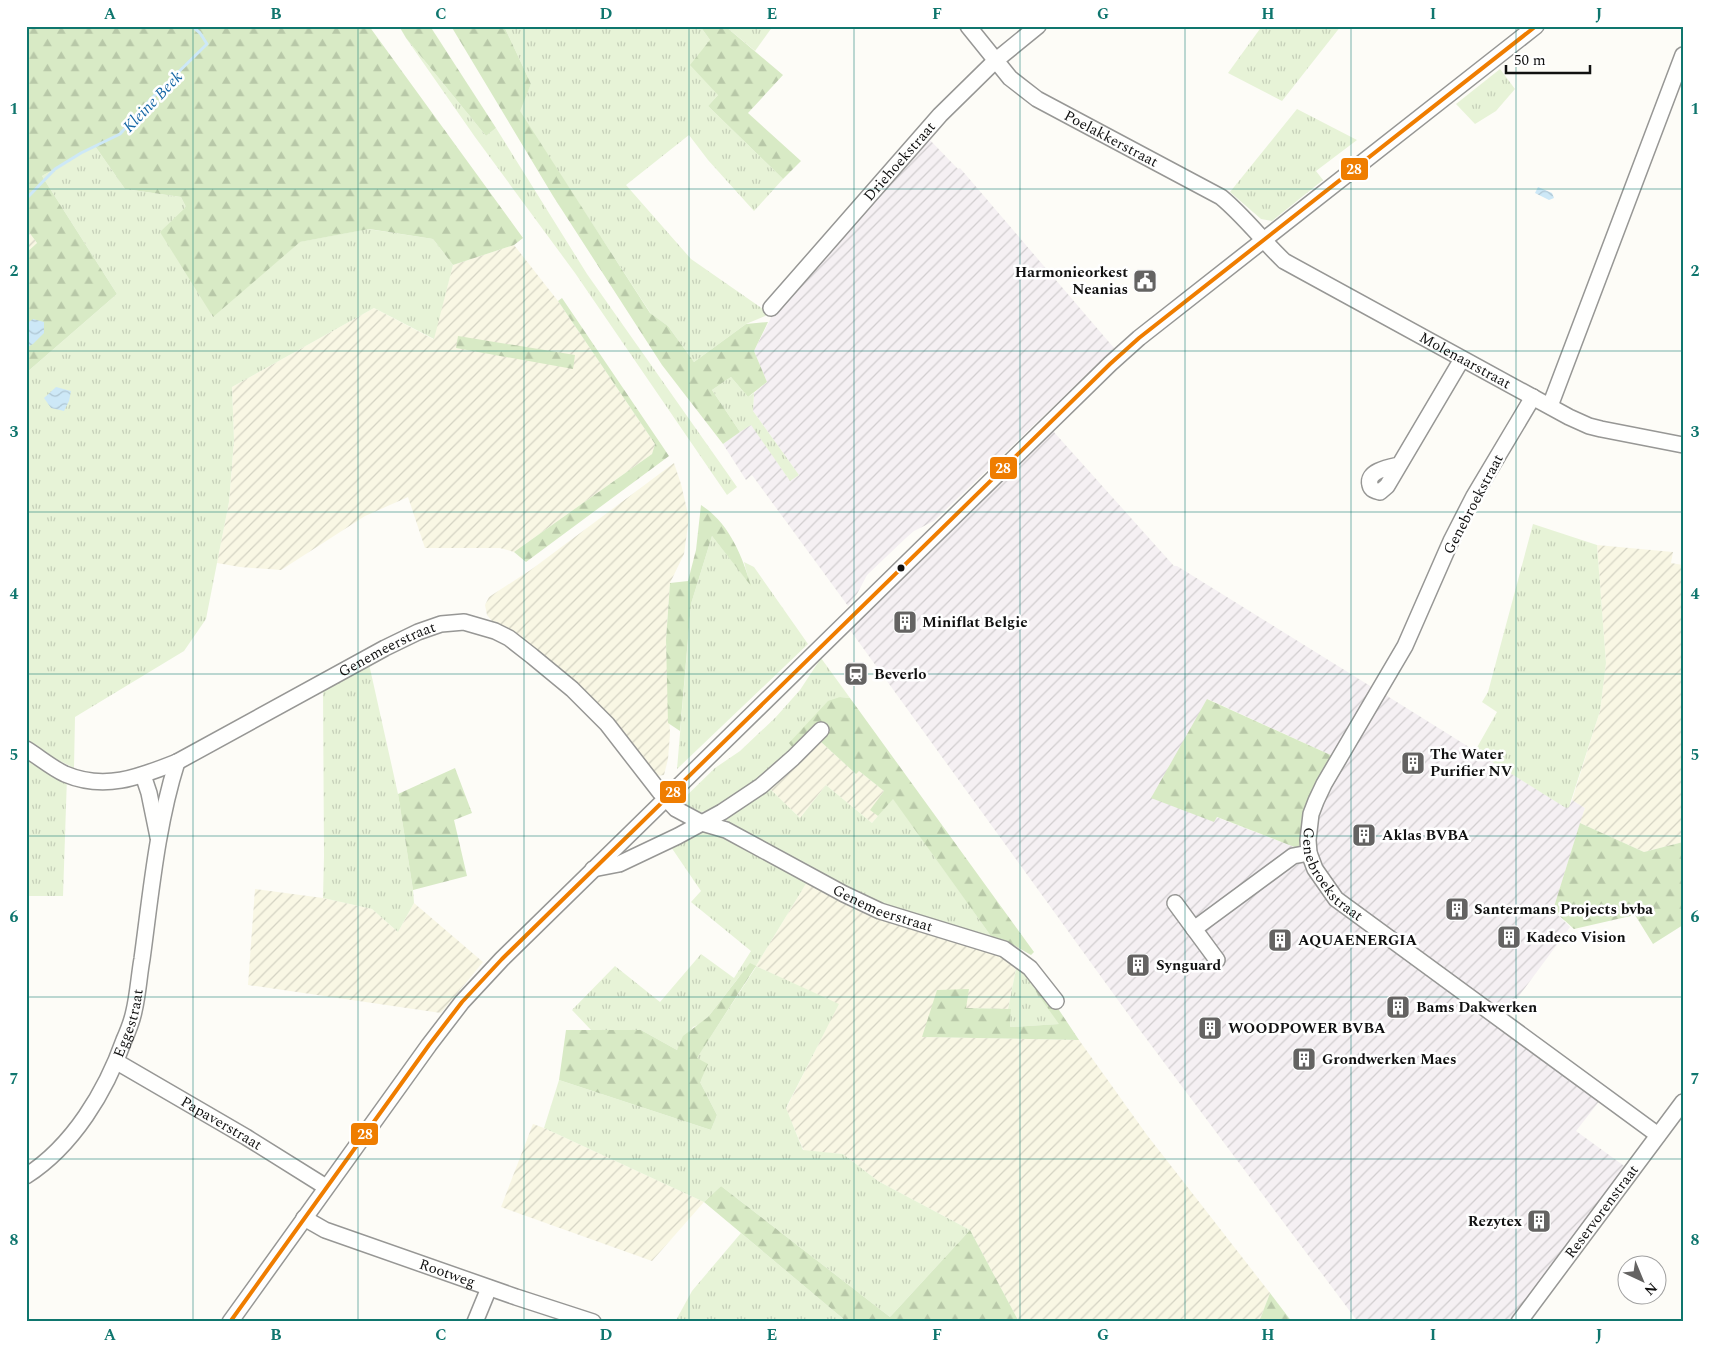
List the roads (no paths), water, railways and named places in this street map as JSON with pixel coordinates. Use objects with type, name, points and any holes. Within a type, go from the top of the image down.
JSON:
[{"type":"street","name":"Poelakkerstraat","points":[[968,26],[1010,78],[1038,98],[1220,197],[1234,207],[1263,240]]},
{"type":"street","name":"Driehoekstraat","points":[[771,308],[888,176],[925,131],[958,96],[1038,26]]},
{"type":"street","points":[[230,1322],[326,1187],[462,1002],[502,958],[1110,364],[1139,338],[1536,26]]},
{"type":"street","points":[[1550,406],[1683,55]]},
{"type":"street","name":"Molenaarstraat","points":[[1263,240],[1284,261],[1589,426],[1683,445]]},
{"type":"street","points":[[1399,465],[1462,359]]},
{"type":"street","name":"Genebroekstraat","points":[[1533,397],[1474,496],[1451,541],[1398,660],[1324,784],[1311,814],[1308,840],[1309,853],[1315,869],[1336,899],[1658,1135]]},
{"type":"street","name":"Genemeerstraat","points":[[26,749],[65,773],[97,782],[114,782],[143,775],[177,762],[385,648],[418,632],[442,624],[464,622],[495,631],[508,638],[572,689],[607,724],[665,798],[676,809],[702,823],[726,830],[844,894],[880,911],[1004,949],[1030,968],[1056,1001]]},
{"type":"street","points":[[593,868],[619,864],[702,823],[761,786],[821,730]]},
{"type":"street","name":"Eggestraat","points":[[26,1176],[36,1170],[55,1152],[86,1115],[100,1094],[116,1062],[134,1013],[158,840],[168,788],[177,762]]},
{"type":"street","name":"Eggestraat","points":[[143,775],[149,794],[158,840]]},
{"type":"street","points":[[1194,929],[1294,856],[1309,853]]},
{"type":"street","points":[[1175,903],[1217,960]]},
{"type":"street","name":"Papaverstraat","points":[[116,1062],[246,1137],[326,1187]]},
{"type":"street","name":"Reservorenstraat","points":[[1519,1322],[1683,1102]]},
{"type":"street","name":"Rootweg","points":[[304,1218],[325,1230],[489,1288],[593,1322]]},
{"type":"street","points":[[475,1322],[489,1288]]},
{"type":"water","points":[[1538,187],[1552,193],[1554,198],[1549,200],[1535,193]]},
{"type":"water","points":[[33,319],[44,322],[44,333],[26,348],[26,324]]},
{"type":"water","points":[[56,387],[71,391],[64,411],[51,408],[44,398]]},
{"type":"waterway","name":"Kleine Beek","points":[[26,199],[55,169],[81,153],[120,134],[150,100],[207,44],[200,33],[192,26]]},
{"type":"place","name":"Harmonieorkest Neanias","points":[[1145,281]]},
{"type":"place","name":"Miniflat Belgie","points":[[905,622]]},
{"type":"place","name":"Beverlo","points":[[856,674]]},
{"type":"place","name":"The Water Purifier NV","points":[[1413,763]]},
{"type":"place","name":"Aklas BVBA","points":[[1364,835]]},
{"type":"place","name":"Santermans Projects bvba","points":[[1457,909]]},
{"type":"place","name":"Kadeco Vision","points":[[1509,937]]},
{"type":"place","name":"AQUAENERGIA","points":[[1280,940]]},
{"type":"place","name":"Synguard","points":[[1138,965]]},
{"type":"place","name":"Bams Dakwerken","points":[[1398,1007]]},
{"type":"place","name":"WOODPOWER BVBA","points":[[1210,1028]]},
{"type":"place","name":"Grondwerken Maes","points":[[1304,1059]]},
{"type":"place","name":"Rezytex","points":[[1539,1221]]}]
